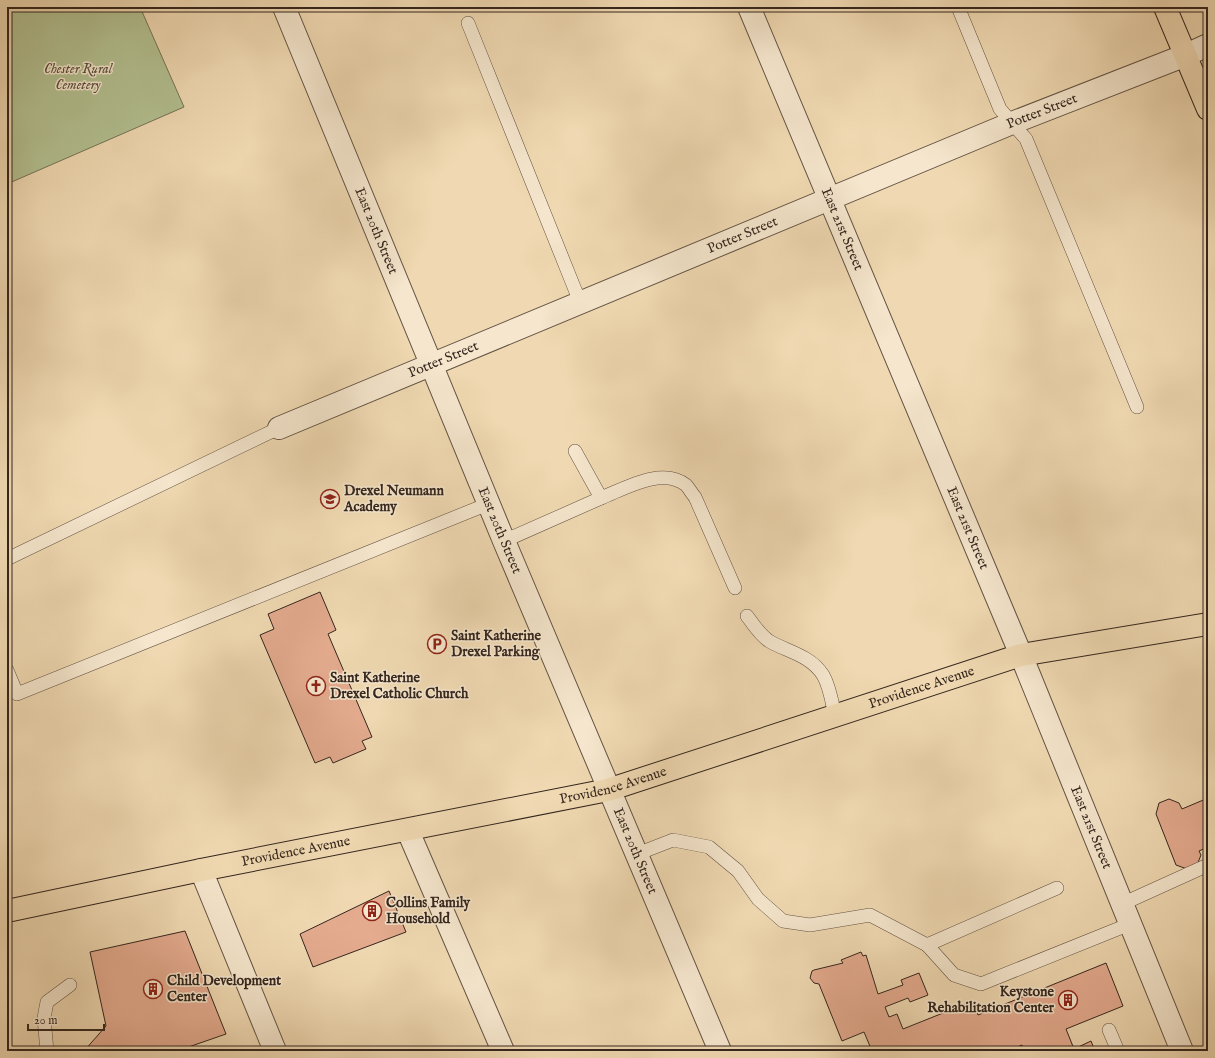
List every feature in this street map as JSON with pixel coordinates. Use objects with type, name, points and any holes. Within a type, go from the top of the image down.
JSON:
[{"type":"main road","points":[[1165,7],[1208,109]]},
{"type":"main road","name":"Providence Avenue","points":[[7,911],[201,870],[608,790],[1021,655],[1208,624]]},
{"type":"street","name":"East 20th Street","points":[[284,7],[432,364],[488,504],[720,1051]]},
{"type":"street","name":"East 21st Street","points":[[749,7],[1021,655],[1182,1051]]},
{"type":"street","name":"Potter Street","points":[[279,428],[1012,123],[1208,45]]},
{"type":"street","points":[[408,830],[503,1051]]},
{"type":"street","points":[[201,870],[275,1051]]},
{"type":"lane","points":[[958,7],[1000,109],[1026,139],[1137,407]]},
{"type":"lane","points":[[468,23],[580,302]]},
{"type":"lane","points":[[7,559],[279,428]]},
{"type":"lane","points":[[575,451],[601,498]]},
{"type":"lane","points":[[504,541],[601,498],[645,481],[663,478],[674,479],[686,485],[695,497],[734,588]]},
{"type":"lane","points":[[7,670],[17,694],[488,504]]},
{"type":"lane","points":[[747,616],[760,634],[770,641],[804,657],[823,675],[829,687],[835,716]]},
{"type":"lane","points":[[637,854],[673,840],[709,847],[738,871],[758,899],[783,921],[810,925],[870,915],[927,945],[954,975],[981,984],[1130,924]]},
{"type":"lane","points":[[1122,904],[1208,865]]},
{"type":"lane","points":[[927,945],[1058,888]]},
{"type":"lane","points":[[47,1051],[44,1018],[47,1002],[70,985]]},
{"type":"lane","points":[[1109,1030],[1118,1051]]},
{"type":"green space","name":"Chester Rural Cemetery","points":[[7,7],[140,7],[184,107],[7,184]]},
{"type":"building","name":"Saint Katherine Drexel Catholic Church","points":[[320,592],[336,630],[328,634],[372,737],[362,741],[366,749],[333,763],[330,757],[315,763],[260,635],[274,629],[268,614]]},
{"type":"building","points":[[1208,798],[1208,847],[1199,851],[1201,855],[1197,865],[1187,869],[1176,865],[1156,814],[1159,803],[1169,799],[1179,803],[1182,809]]},
{"type":"building","name":"Collins Family Household","points":[[389,891],[406,932],[313,967],[300,934]]},
{"type":"building","name":"Child Development Center","points":[[185,931],[226,1034],[177,1051],[84,1051],[106,1026],[90,952]]},
{"type":"building","name":"Keystone Rehabilitation Center","points":[[861,952],[863,956],[866,955],[878,994],[903,985],[901,980],[919,973],[928,995],[910,1002],[908,998],[885,1007],[889,1017],[897,1014],[903,1029],[973,1001],[978,1015],[1106,963],[1123,1006],[1066,1029],[1074,1049],[1091,1041],[1095,1051],[1025,1051],[1022,1045],[1007,1051],[872,1051],[864,1032],[842,1041],[819,984],[814,983],[810,978],[812,971],[843,963],[841,960]]},
{"type":"place","name":"Drexel Neumann Academy","points":[[330,499]]},
{"type":"place","name":"Saint Katherine Drexel Parking","points":[[437,644]]},
{"type":"place","name":"Saint Katherine Drexel Catholic Church","points":[[316,686]]},
{"type":"place","name":"Collins Family Household","points":[[372,911]]},
{"type":"place","name":"Child Development Center","points":[[153,989]]},
{"type":"place","name":"Keystone Rehabilitation Center","points":[[1068,1000]]}]
